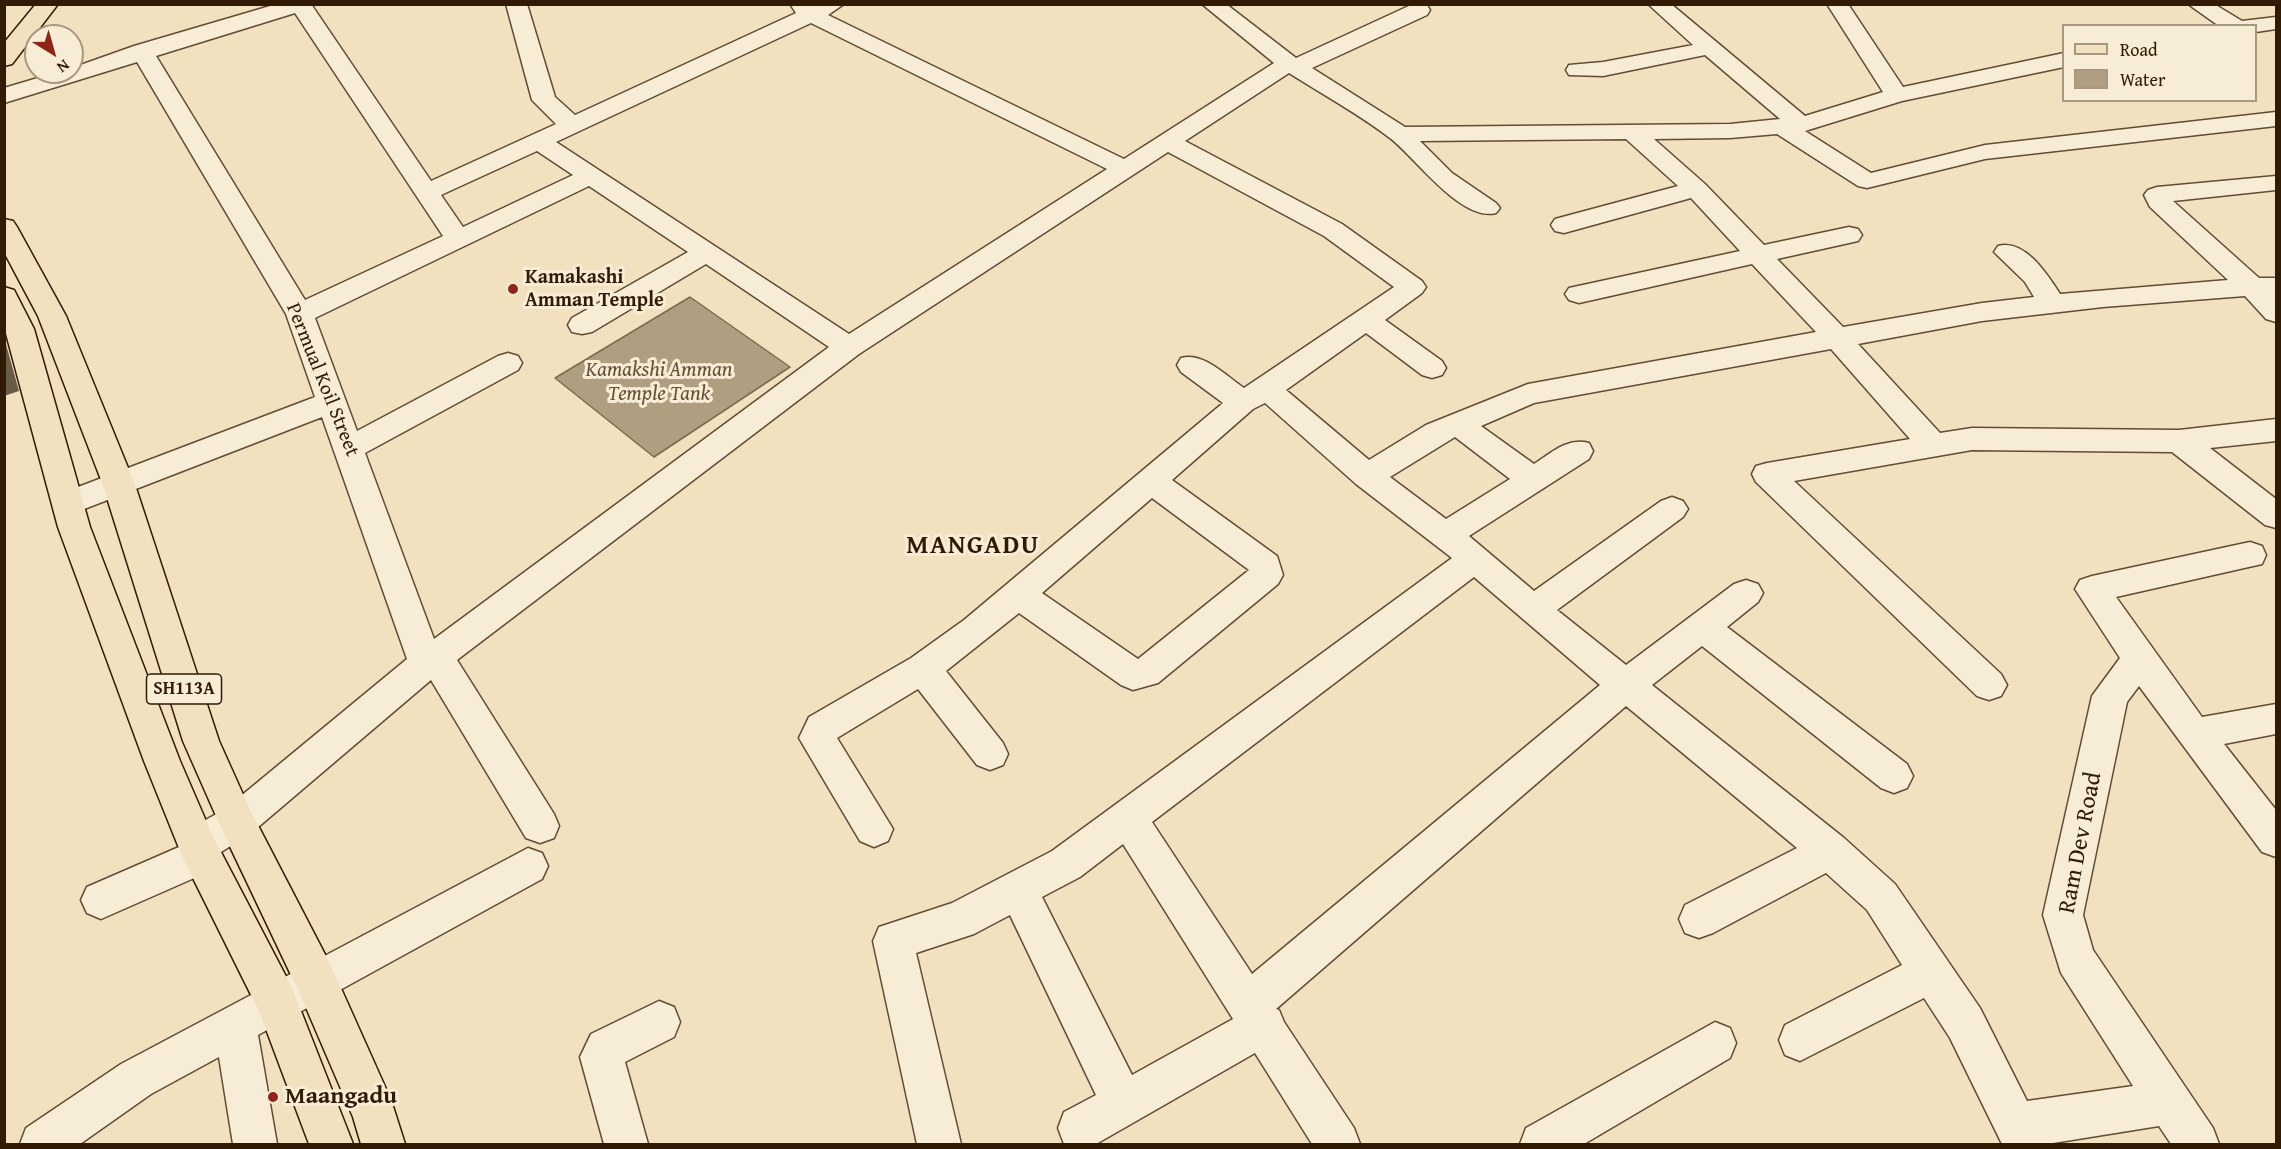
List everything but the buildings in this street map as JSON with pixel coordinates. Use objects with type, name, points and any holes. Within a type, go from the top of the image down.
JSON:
[{"type":"main road","points":[[4,29],[28,4]]},
{"type":"main road","points":[[4,59],[26,28],[48,4]]},
{"type":"main road","name":"SH113A","points":[[4,226],[52,316],[119,485],[201,741],[237,822],[316,981],[375,1116],[383,1144]]},
{"type":"main road","name":"SH113A","points":[[4,296],[12,332],[68,503],[162,761],[200,850],[277,1003],[331,1144]]},
{"type":"street","points":[[516,4],[544,100],[572,125]]},
{"type":"street","points":[[428,192],[539,141],[805,10],[834,4]]},
{"type":"street","points":[[1212,4],[1292,65],[1400,134],[1443,178],[1487,208]]},
{"type":"street","points":[[1658,4],[1709,48],[1791,126],[1867,181],[1984,152],[2277,119]]},
{"type":"street","points":[[1837,4],[1897,95]]},
{"type":"street","points":[[2198,4],[2232,24]]},
{"type":"street","points":[[4,96],[142,51],[300,5],[458,239]]},
{"type":"street","points":[[805,10],[1126,169]]},
{"type":"street","points":[[101,900],[200,850],[431,661],[849,347],[1292,65],[1419,10]]},
{"type":"street","points":[[2257,25],[2277,23]]},
{"type":"street","points":[[1577,70],[1603,69],[1709,48]]},
{"type":"street","name":"Permual Koil Street","points":[[142,51],[300,314],[431,661],[540,826]]},
{"type":"street","points":[[1400,134],[1730,130],[1791,126],[1897,95],[2062,60]]},
{"type":"street","points":[[2209,106],[2232,123]]},
{"type":"street","points":[[1630,130],[1696,189],[1758,253],[1932,444]]},
{"type":"street","points":[[539,141],[849,347]]},
{"type":"street","points":[[874,829],[817,738],[822,728],[924,668],[1019,595],[1150,480],[1255,396],[1412,287],[1333,230],[1168,142]]},
{"type":"street","points":[[300,314],[590,176]]},
{"type":"street","points":[[2277,183],[2157,195],[2158,202],[2264,287],[2277,313]]},
{"type":"street","points":[[1564,225],[1696,189]]},
{"type":"street","points":[[1579,294],[1758,253],[1849,235]]},
{"type":"street","points":[[2007,252],[2035,276],[2052,304]]},
{"type":"street","points":[[582,325],[706,253]]},
{"type":"street","points":[[1367,476],[1437,433],[1528,394],[1982,312],[2264,287]]},
{"type":"street","points":[[1365,319],[1432,368]]},
{"type":"street","points":[[350,448],[508,363]]},
{"type":"street","points":[[1191,365],[1255,396],[1460,546],[1533,610],[1830,851],[1881,897],[1965,1023],[2019,1135],[2169,1103]]},
{"type":"street","points":[[68,503],[333,402]]},
{"type":"street","points":[[1458,424],[1533,480]]},
{"type":"street","points":[[1989,685],[1767,474],[1932,444],[1972,439],[2179,441],[2277,430]]},
{"type":"street","points":[[2179,441],[2277,516]]},
{"type":"street","points":[[939,1144],[893,941],[960,920],[1066,864],[1128,818],[1460,546],[1533,480],[1578,451]]},
{"type":"street","points":[[1019,595],[1133,675],[1146,673],[1257,585],[1266,575],[1265,566],[1258,558],[1150,480]]},
{"type":"street","points":[[1533,610],[1672,509]]},
{"type":"street","points":[[2250,555],[2092,589],[2194,734],[2277,839]]},
{"type":"street","points":[[1080,1128],[1124,1104],[1257,1014],[1626,685],[1746,593]]},
{"type":"street","points":[[1702,627],[1894,776]]},
{"type":"street","name":"Ram Dev Road","points":[[2140,659],[2110,696],[2063,915],[2075,958],[2197,1144]]},
{"type":"street","points":[[924,668],[990,754]]},
{"type":"street","points":[[2194,734],[2277,719]]},
{"type":"street","points":[[1128,818],[1257,1014],[1338,1144]]},
{"type":"street","points":[[1699,919],[1830,851]]},
{"type":"street","points":[[42,1144],[136,1079],[528,866]]},
{"type":"street","points":[[1018,890],[1124,1104]]},
{"type":"street","points":[[1800,1040],[1931,972]]},
{"type":"street","points":[[626,1144],[602,1057],[606,1049],[659,1022]]},
{"type":"street","points":[[235,1025],[255,1144]]},
{"type":"street","points":[[1542,1144],[1714,1043]]},
{"type":"water","name":"Kamakshi Amman Temple Tank","points":[[690,297],[790,367],[654,457],[555,378]]},
{"type":"place","name":"Kamakashi Amman Temple","points":[[513,289]]},
{"type":"place","name":"Maangadu","points":[[273,1097]]},
{"type":"district","name":"MANGADU","points":[[973,546]]}]
